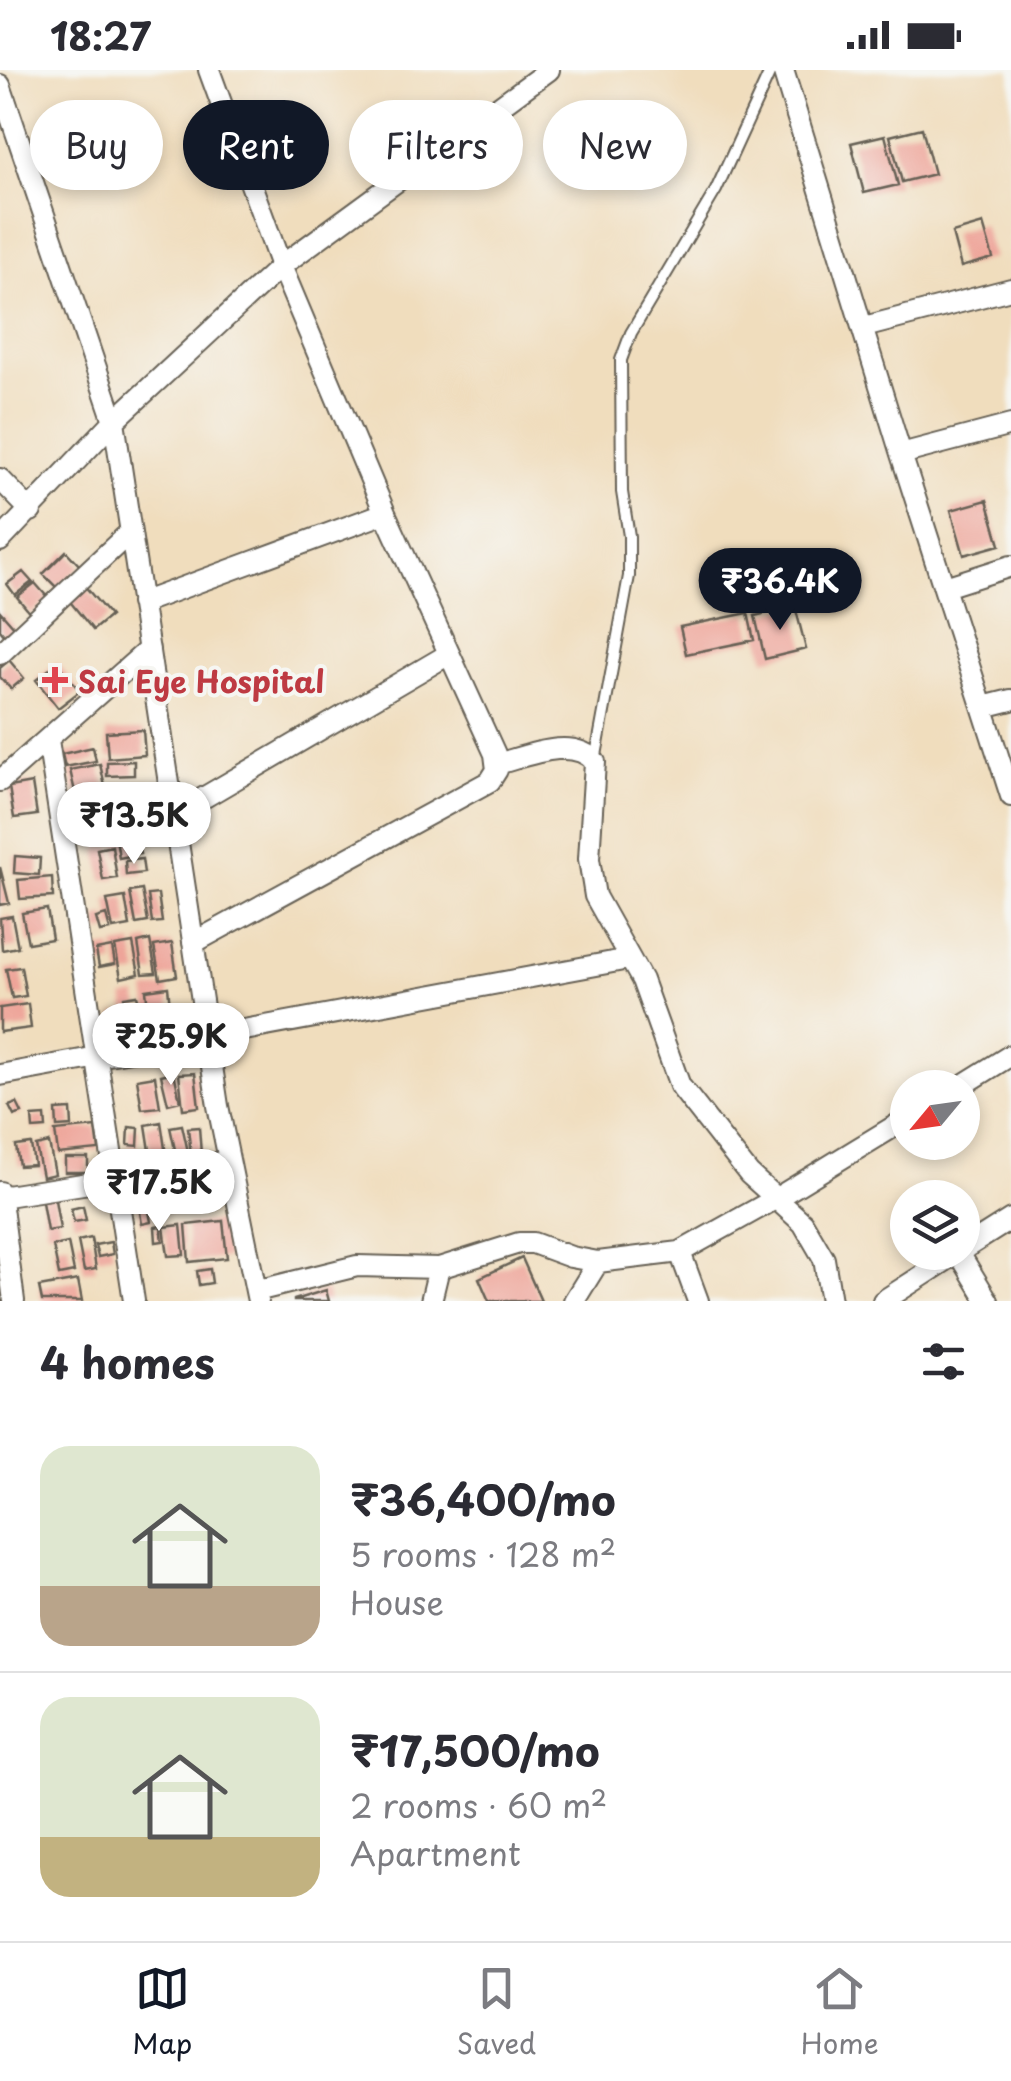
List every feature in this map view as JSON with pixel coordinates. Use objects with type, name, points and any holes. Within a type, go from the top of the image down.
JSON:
[{"type":"street","points":[[193,943],[490,781],[496,775],[497,764],[385,513],[282,266],[210,70]]},
{"type":"street","points":[[0,542],[114,421],[282,266],[549,70]]},
{"type":"street","points":[[783,70],[1011,796]]},
{"type":"street","points":[[0,85],[114,421],[208,1038],[257,1296],[358,1266],[440,1268],[519,1243],[533,1243],[598,1262],[680,1252],[775,1200],[890,1129]]},
{"type":"street","points":[[864,326],[1011,289]]},
{"type":"street","points":[[901,454],[1011,425]]},
{"type":"street","points":[[0,479],[31,511]]},
{"type":"street","points":[[142,603],[385,513]]},
{"type":"street","points":[[0,654],[130,532]]},
{"type":"street","points":[[945,587],[1011,566]]},
{"type":"street","points":[[0,781],[150,649]]},
{"type":"street","points":[[174,815],[449,654]]},
{"type":"street","points":[[983,707],[1011,700]]},
{"type":"street","points":[[48,740],[134,1301]]},
{"type":"street","points":[[497,764],[558,750],[581,751],[595,762],[590,878],[604,915],[650,999],[680,1086],[749,1174],[792,1211],[813,1238],[824,1259],[832,1301]]},
{"type":"street","points":[[0,1075],[629,959]]},
{"type":"street","points":[[980,1074],[1011,1055]]},
{"type":"street","points":[[14,1301],[0,1195],[229,1161]]},
{"type":"street","points":[[980,1239],[1011,1219]]},
{"type":"street","points":[[680,1252],[698,1301]]},
{"type":"street","points":[[574,1301],[598,1262]]},
{"type":"street","points":[[431,1301],[440,1268]]},
{"type":"street","points":[[883,1301],[932,1270]]},
{"type":"street","points":[[970,1270],[988,1301]]},
{"type":"lane","points":[[595,762],[628,576],[629,536],[622,492],[621,360],[631,333],[716,190],[770,70]]},
{"type":"building","points":[[922,128],[934,174],[902,182],[890,136]]},
{"type":"building","points":[[885,135],[898,185],[864,193],[851,143]]},
{"type":"building","points":[[983,224],[993,258],[961,267],[952,233]]},
{"type":"building","points":[[987,500],[1000,545],[964,555],[951,510]]},
{"type":"building","points":[[66,551],[80,566],[57,588],[43,574]]},
{"type":"building","points":[[23,572],[32,582],[15,595],[7,584]]},
{"type":"building","points":[[35,583],[49,599],[31,614],[17,597]]},
{"type":"building","points":[[83,584],[110,616],[93,630],[67,598]]},
{"type":"building","points":[[795,606],[806,649],[765,659],[755,616]]},
{"type":"building","points":[[0,611],[14,627],[5,636],[0,630]]},
{"type":"building","points":[[748,613],[754,640],[686,654],[680,627]]},
{"type":"building","points":[[9,660],[24,678],[11,689],[0,677],[0,668]]},
{"type":"building","points":[[57,663],[80,691],[58,708],[36,680]]},
{"type":"building","points":[[143,730],[145,755],[108,758],[106,732]]},
{"type":"building","points":[[93,747],[96,761],[65,767],[62,754]]},
{"type":"building","points":[[134,761],[134,775],[107,776],[107,762]]},
{"type":"building","points":[[100,764],[105,786],[75,792],[70,770]]},
{"type":"building","points":[[32,783],[37,815],[14,818],[9,787]]},
{"type":"building","points":[[140,789],[143,822],[120,824],[117,791]]},
{"type":"building","points":[[105,793],[110,829],[95,831],[92,815],[70,818],[68,798]]},
{"type":"building","points":[[137,834],[140,854],[119,858],[116,838]]},
{"type":"building","points":[[112,846],[117,878],[103,880],[97,849]]},
{"type":"building","points":[[15,856],[40,858],[39,875],[14,873]]},
{"type":"building","points":[[142,859],[144,873],[126,875],[125,861]]},
{"type":"building","points":[[0,867],[9,903],[0,905]]},
{"type":"building","points":[[52,877],[53,897],[20,899],[18,880]]},
{"type":"building","points":[[142,890],[148,922],[136,924],[130,892]]},
{"type":"building","points":[[158,894],[162,922],[152,923],[148,895]]},
{"type":"building","points":[[125,897],[130,926],[113,929],[107,900]]},
{"type":"building","points":[[47,909],[52,939],[28,943],[22,913]]},
{"type":"building","points":[[106,915],[110,930],[100,932],[96,918]]},
{"type":"building","points":[[12,916],[18,947],[2,950],[0,918]]},
{"type":"building","points":[[150,940],[156,973],[143,974],[138,943]]},
{"type":"building","points":[[133,943],[139,974],[121,978],[115,946]]},
{"type":"building","points":[[172,943],[177,976],[160,979],[154,946]]},
{"type":"building","points":[[112,947],[115,964],[99,967],[96,950]]},
{"type":"building","points":[[21,967],[26,996],[12,998],[6,969]]},
{"type":"building","points":[[168,987],[171,1015],[149,1017],[146,990]]},
{"type":"building","points":[[137,995],[140,1007],[126,1010],[124,997]]},
{"type":"building","points":[[28,1004],[31,1028],[0,1032],[0,1008]]},
{"type":"building","points":[[143,1011],[145,1033],[116,1036],[114,1014]]},
{"type":"building","points":[[174,1072],[180,1101],[168,1104],[161,1075]]},
{"type":"building","points":[[195,1073],[199,1107],[183,1109],[179,1074]]},
{"type":"building","points":[[155,1076],[160,1107],[142,1109],[137,1079]]},
{"type":"building","points":[[17,1103],[22,1113],[14,1116],[9,1106]]},
{"type":"building","points":[[71,1109],[72,1126],[57,1127],[56,1110]]},
{"type":"building","points":[[45,1116],[46,1128],[33,1129],[32,1117]]},
{"type":"building","points":[[161,1122],[166,1155],[151,1157],[146,1125]]},
{"type":"building","points":[[182,1125],[188,1152],[176,1154],[170,1127]]},
{"type":"building","points":[[96,1127],[99,1150],[58,1154],[55,1131]]},
{"type":"building","points":[[129,1127],[139,1128],[138,1146],[128,1145]]},
{"type":"building","points":[[199,1127],[201,1154],[191,1155],[188,1128]]},
{"type":"building","points":[[49,1143],[55,1174],[42,1177],[36,1146]]},
{"type":"building","points":[[31,1144],[34,1165],[19,1166],[16,1146]]},
{"type":"building","points":[[139,1152],[145,1165],[136,1169],[130,1156]]},
{"type":"building","points":[[65,1158],[88,1158],[88,1172],[65,1172]]},
{"type":"building","points":[[192,1172],[197,1202],[185,1204],[181,1173]]},
{"type":"building","points":[[169,1175],[175,1205],[161,1207],[156,1178]]},
{"type":"building","points":[[54,1194],[60,1229],[47,1231],[41,1196]]},
{"type":"building","points":[[147,1200],[151,1222],[142,1224],[138,1201]]},
{"type":"building","points":[[83,1206],[86,1220],[74,1222],[71,1209]]},
{"type":"building","points":[[223,1221],[227,1258],[189,1262],[186,1225]]},
{"type":"building","points":[[181,1225],[184,1255],[168,1256],[164,1227]]},
{"type":"building","points":[[161,1226],[163,1241],[156,1242],[155,1227]]},
{"type":"building","points":[[91,1238],[96,1269],[84,1271],[78,1241]]},
{"type":"building","points":[[111,1242],[113,1254],[98,1257],[95,1245]]},
{"type":"building","points":[[68,1243],[74,1272],[59,1275],[53,1246]]},
{"type":"building","points":[[522,1258],[541,1301],[489,1301],[479,1278]]},
{"type":"building","points":[[210,1269],[212,1283],[199,1285],[197,1271]]},
{"type":"building","points":[[78,1280],[82,1301],[42,1301],[39,1287]]},
{"type":"building","points":[[326,1290],[329,1301],[294,1301],[294,1300]]},
{"type":"place","name":"Sai Eye Hospital","points":[[55,680]]}]
